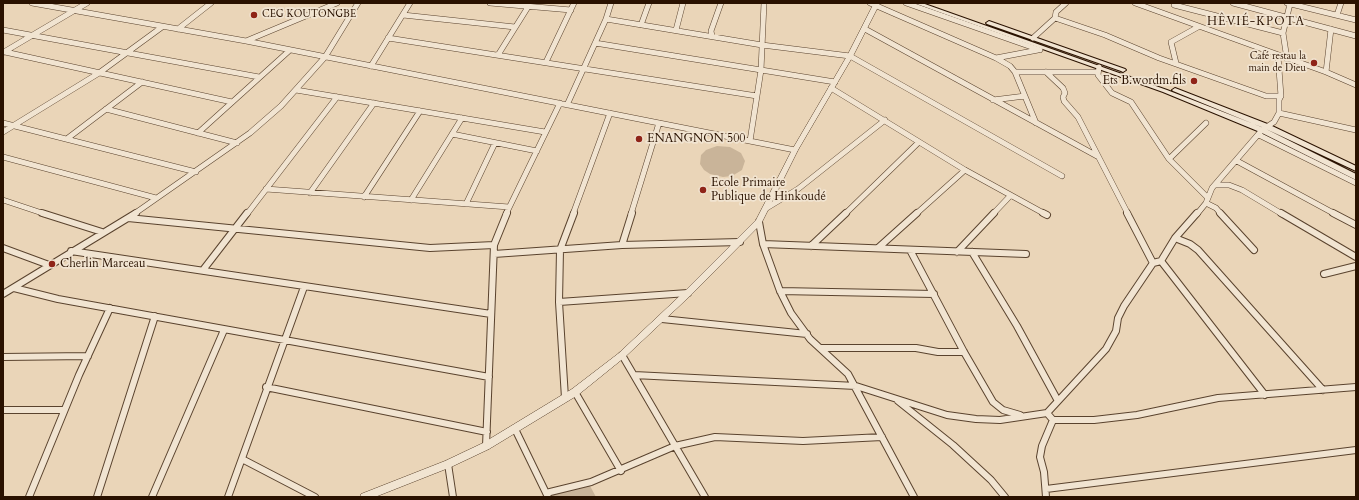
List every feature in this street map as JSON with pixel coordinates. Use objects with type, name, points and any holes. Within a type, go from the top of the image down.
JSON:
[{"type":"main road","points":[[917,3],[1098,70],[1165,91],[1356,169]]},
{"type":"main road","points":[[930,3],[1033,38],[1213,104],[1263,131],[1356,177]]},
{"type":"street","points":[[32,3],[246,41],[795,150]]},
{"type":"street","points":[[4,52],[87,3]]},
{"type":"street","points":[[202,3],[210,4]]},
{"type":"street","points":[[246,41],[337,3]]},
{"type":"street","points":[[3,294],[102,232],[128,218],[196,172],[236,143],[273,113],[296,90],[325,57],[358,3]]},
{"type":"street","points":[[371,66],[410,3]]},
{"type":"street","points":[[490,3],[571,10]]},
{"type":"street","points":[[546,62],[574,3]]},
{"type":"street","points":[[567,105],[606,19],[611,3]]},
{"type":"street","points":[[641,25],[649,3]]},
{"type":"street","points":[[676,30],[683,3]]},
{"type":"street","points":[[712,36],[713,27],[721,3]]},
{"type":"street","points":[[750,141],[761,70],[764,3]]},
{"type":"street","points":[[906,3],[1040,50],[996,58]]},
{"type":"street","points":[[1033,38],[1055,18],[1056,12],[1066,3]]},
{"type":"street","points":[[1135,3],[1278,56],[1326,72],[1356,85]]},
{"type":"street","points":[[1233,3],[1356,36]]},
{"type":"street","points":[[1287,59],[1283,33],[1288,17],[1288,3],[1356,20]]},
{"type":"street","points":[[1337,15],[1341,3]]},
{"type":"street","points":[[178,29],[210,4]]},
{"type":"street","points":[[364,497],[448,464],[486,446],[515,429],[575,392],[622,355],[662,319],[740,242],[758,222],[795,150],[865,29],[874,4],[996,58],[1010,66],[1015,72],[1036,123]]},
{"type":"street","points":[[1168,16],[1174,4],[1283,33]]},
{"type":"street","points":[[498,55],[528,7]]},
{"type":"street","points":[[403,15],[515,27]]},
{"type":"street","points":[[1055,18],[1105,35],[1159,58],[1266,96],[1278,106]]},
{"type":"street","points":[[606,19],[762,45],[850,56],[1062,176]]},
{"type":"street","points":[[3,132],[99,73],[162,27]]},
{"type":"street","points":[[1176,63],[1171,42],[1198,27]]},
{"type":"street","points":[[865,29],[1098,156]]},
{"type":"street","points":[[1326,72],[1331,29]]},
{"type":"street","points":[[3,30],[35,34],[126,54],[259,77]]},
{"type":"street","points":[[388,38],[757,96]]},
{"type":"street","points":[[595,43],[761,70],[833,85],[919,142],[965,170],[1010,196],[1048,215]]},
{"type":"street","points":[[198,133],[290,50]]},
{"type":"street","points":[[4,52],[232,102]]},
{"type":"street","points":[[634,375],[856,386],[947,415],[969,418],[1000,420],[1047,413],[1073,387],[1106,349],[1116,331],[1118,318],[1124,306],[1153,263],[1161,261],[1174,238],[1207,200],[1215,185],[1263,131],[1274,122],[1279,113],[1278,106],[1281,96],[1278,56]]},
{"type":"street","points":[[1015,72],[1098,70],[1098,75],[1105,82],[1112,93],[1131,102],[1135,106],[1169,159],[1254,250]]},
{"type":"street","points":[[1046,72],[1064,88],[1064,101],[1078,118],[1153,263]]},
{"type":"street","points":[[68,138],[142,82]]},
{"type":"street","points":[[296,90],[546,132]]},
{"type":"street","points":[[993,100],[1025,96]]},
{"type":"street","points":[[1266,96],[1281,96]]},
{"type":"street","points":[[203,270],[337,97]]},
{"type":"street","points":[[310,193],[374,103]]},
{"type":"street","points":[[486,446],[494,245],[509,207],[560,104]]},
{"type":"street","points":[[106,109],[236,143]]},
{"type":"street","points":[[364,197],[420,111]]},
{"type":"street","points":[[565,398],[559,302],[560,250],[610,113]]},
{"type":"street","points":[[1279,113],[1356,130]]},
{"type":"street","points":[[411,200],[462,118]]},
{"type":"street","points":[[765,209],[798,189],[885,120]]},
{"type":"street","points":[[1169,159],[1206,122]]},
{"type":"street","points":[[3,123],[68,138],[196,172]]},
{"type":"street","points":[[622,245],[659,123]]},
{"type":"street","points":[[1263,131],[1356,183]]},
{"type":"street","points":[[452,134],[537,151]]},
{"type":"street","points":[[811,246],[919,142]]},
{"type":"street","points":[[466,204],[495,143]]},
{"type":"street","points":[[3,156],[156,198]]},
{"type":"street","points":[[1237,160],[1356,225]]},
{"type":"street","points":[[878,248],[965,170]]},
{"type":"street","points":[[1215,185],[1229,185],[1242,190],[1356,257]]},
{"type":"street","points":[[266,190],[509,207]]},
{"type":"street","points":[[957,252],[1010,196]]},
{"type":"street","points":[[3,200],[102,232]]},
{"type":"street","points":[[128,218],[430,248],[494,245]]},
{"type":"street","points":[[758,222],[763,244],[780,291],[791,313],[807,334],[848,374],[856,386],[914,497]]},
{"type":"street","points":[[1174,238],[1190,244],[1198,250],[1323,390]]},
{"type":"street","points":[[494,254],[622,245],[740,242]]},
{"type":"street","points":[[763,244],[1026,254]]},
{"type":"street","points":[[3,248],[49,265]]},
{"type":"street","points":[[910,250],[964,352],[997,406],[1022,416]]},
{"type":"street","points":[[71,251],[491,314]]},
{"type":"street","points":[[972,252],[1017,326],[1058,401]]},
{"type":"street","points":[[1161,261],[1266,395]]},
{"type":"street","points":[[1324,274],[1356,266]]},
{"type":"street","points":[[228,497],[266,387],[304,287]]},
{"type":"street","points":[[14,288],[58,299],[489,377]]},
{"type":"street","points":[[780,291],[934,294]]},
{"type":"street","points":[[559,302],[688,293]]},
{"type":"street","points":[[29,497],[64,410],[110,308]]},
{"type":"street","points":[[97,497],[155,316]]},
{"type":"street","points":[[662,319],[807,334]]},
{"type":"street","points":[[152,497],[224,330]]},
{"type":"street","points":[[821,348],[916,348],[938,352],[964,352]]},
{"type":"street","points":[[622,355],[705,497]]},
{"type":"street","points":[[3,357],[88,356]]},
{"type":"street","points":[[266,387],[487,432]]},
{"type":"street","points":[[1047,413],[1053,420],[1094,420],[1137,415],[1218,398],[1356,387]]},
{"type":"street","points":[[575,392],[622,471]]},
{"type":"street","points":[[894,398],[953,445],[991,480],[1005,497]]},
{"type":"street","points":[[3,410],[64,410]]},
{"type":"street","points":[[1053,420],[1042,446],[1040,457],[1046,493],[1356,450]]},
{"type":"street","points":[[515,429],[547,495],[622,471],[676,446],[718,436],[803,441],[882,437]]},
{"type":"street","points":[[242,459],[315,497]]},
{"type":"street","points":[[448,464],[453,497]]},
{"type":"shaded area","points":[[717,146],[730,147],[741,153],[745,161],[742,170],[732,176],[723,177],[710,174],[704,170],[700,164],[701,155],[706,150]]},
{"type":"shaded area","points":[[589,484],[596,497],[553,497],[552,492]]},
{"type":"place","name":"CEG KOUTONGBE","points":[[254,15]]},
{"type":"place","name":"Café restau la main de Dieu","points":[[1314,63]]},
{"type":"place","name":"Ets B.wordm.fils","points":[[1194,81]]},
{"type":"place","name":"ENANGNON 500","points":[[639,139]]},
{"type":"place","name":"Ecole Primaire Publique de Hinkoudé","points":[[703,190]]},
{"type":"place","name":"Cherlin Marceau","points":[[52,264]]},
{"type":"district","name":"HÊVIÉ-KPOTA","points":[[1256,22]]}]
